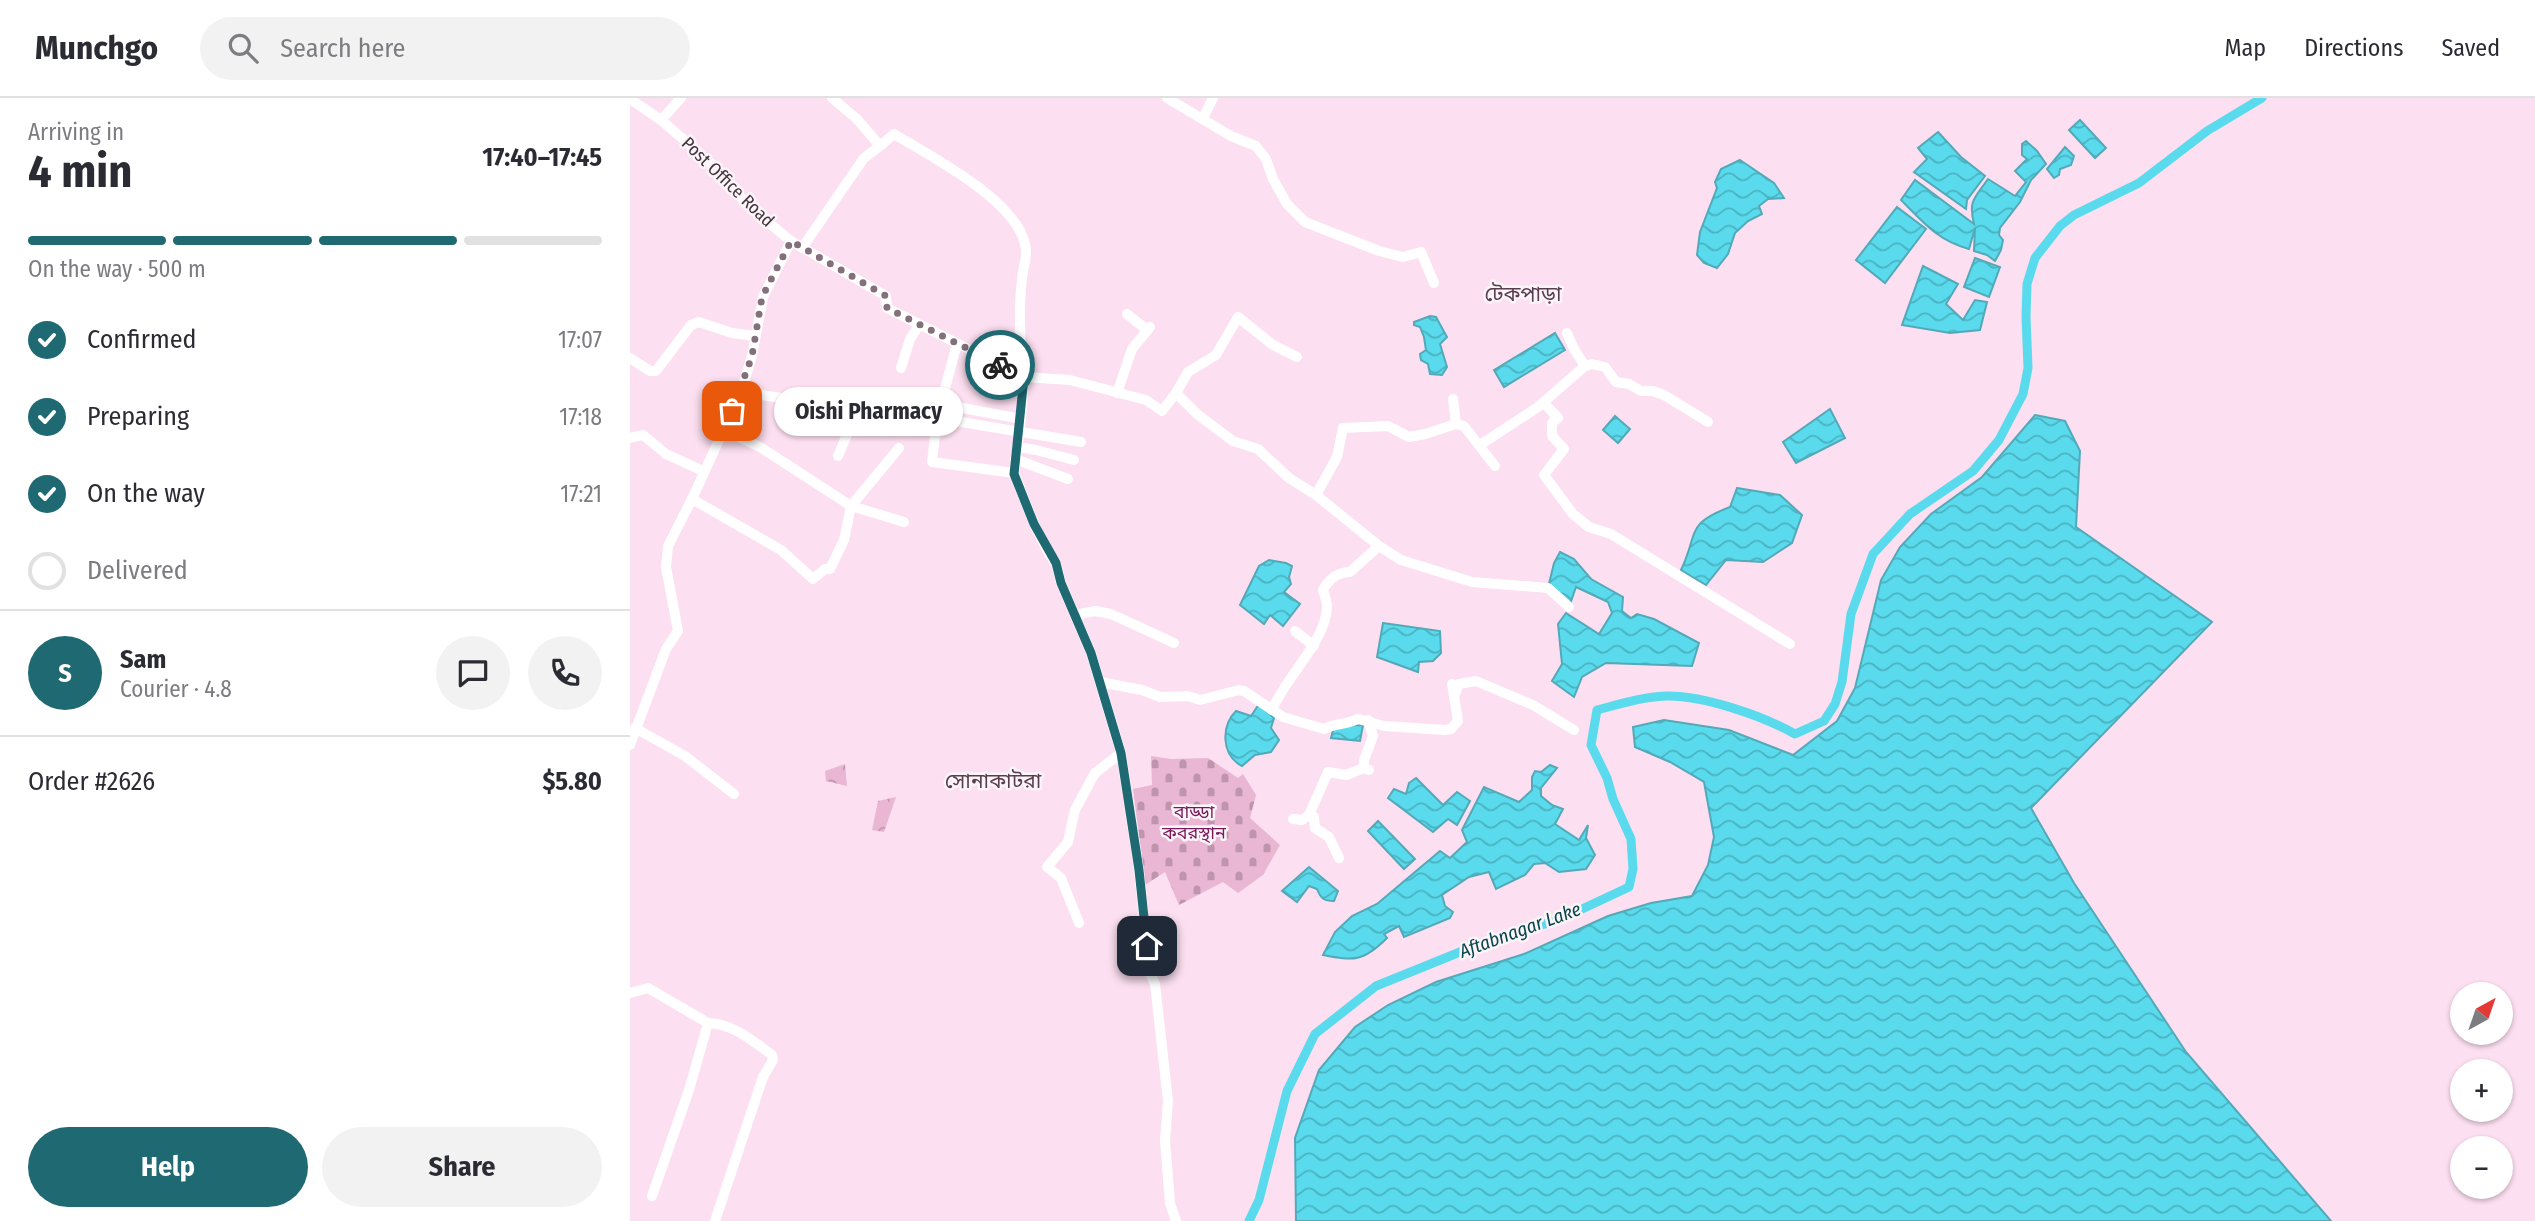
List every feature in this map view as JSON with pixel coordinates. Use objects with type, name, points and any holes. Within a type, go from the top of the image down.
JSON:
[{"type":"street","points":[[661,120],[681,98]]},
{"type":"street","points":[[832,98],[848,102],[880,146]]},
{"type":"street","points":[[1167,98],[1231,136],[1256,146],[1266,159],[1273,179],[1287,204],[1305,222],[1379,251],[1403,257],[1421,252],[1434,283]]},
{"type":"street","points":[[1203,118],[1213,98]]},
{"type":"street","name":"Post Office Road","points":[[630,99],[661,120],[721,172],[746,204],[791,241],[886,296],[887,308],[919,325]]},
{"type":"street","points":[[802,248],[864,158],[894,134],[965,177],[1006,211],[1019,230],[1026,252],[1020,319],[1024,377],[1014,474],[1034,524],[1056,563],[1061,583],[1100,682],[1121,753],[1139,870],[1149,971],[1155,984],[1168,1101],[1165,1141],[1170,1203],[1176,1221]]},
{"type":"street","points":[[630,746],[666,649],[678,631],[666,567],[667,552],[675,529],[692,499],[741,392],[752,356],[762,297],[791,241]]},
{"type":"street","points":[[1117,393],[1132,349],[1148,329],[1127,314]]},
{"type":"street","points":[[901,368],[910,339],[919,325],[1024,377],[1070,380],[1146,400],[1162,411],[1188,372],[1216,355],[1238,317],[1273,345],[1297,357]]},
{"type":"street","points":[[630,358],[650,372],[656,371],[691,325],[699,322],[755,337]]},
{"type":"street","points":[[1567,333],[1585,366]]},
{"type":"street","points":[[957,344],[937,418],[932,462],[1014,474]]},
{"type":"street","points":[[906,351],[918,356]]},
{"type":"street","points":[[1480,445],[1544,402],[1585,366],[1602,365],[1616,382],[1629,384],[1641,391],[1664,395],[1708,422]]},
{"type":"street","points":[[741,392],[795,400],[856,404],[858,411],[838,456]]},
{"type":"street","points":[[1176,393],[1197,414],[1233,441],[1258,449],[1289,478],[1316,495],[1379,546],[1401,560],[1472,582],[1548,588],[1569,607]]},
{"type":"street","points":[[1453,399],[1456,424]]},
{"type":"street","points":[[1544,402],[1559,418],[1552,423],[1552,436],[1564,449],[1544,475],[1573,514],[1589,527],[1611,534],[1790,644]]},
{"type":"street","points":[[941,404],[1021,419]]},
{"type":"street","points":[[937,418],[1081,442]]},
{"type":"street","points":[[1316,495],[1337,457],[1343,428],[1388,426],[1409,437],[1425,435],[1456,424],[1464,426],[1494,467]]},
{"type":"street","points":[[724,429],[760,447],[851,506],[904,522]]},
{"type":"street","points":[[631,438],[643,435],[666,454],[703,471]]},
{"type":"street","points":[[692,499],[781,550],[813,579],[825,569],[830,569],[844,540],[851,506],[899,448]]},
{"type":"street","points":[[1016,453],[1035,450],[1074,460]]},
{"type":"street","points":[[1016,453],[1068,479]]},
{"type":"street","points":[[1272,710],[1282,688],[1314,646],[1327,606],[1323,590],[1327,581],[1342,572],[1350,572],[1379,546]]},
{"type":"street","points":[[1075,615],[1095,611],[1111,614],[1174,643]]},
{"type":"street","points":[[1296,631],[1314,646]]},
{"type":"street","points":[[1454,697],[1459,684],[1476,681],[1533,705],[1574,730]]},
{"type":"street","points":[[1100,682],[1142,690],[1160,697],[1188,696],[1200,700],[1239,690],[1283,718],[1324,729],[1333,724],[1347,725],[1358,719],[1384,726],[1451,729],[1458,721],[1452,684]]},
{"type":"street","points":[[1293,819],[1302,820],[1310,815],[1328,772],[1346,775],[1367,769],[1364,760],[1373,736],[1368,720]]},
{"type":"street","points":[[635,728],[685,756],[734,794]]},
{"type":"street","points":[[1079,923],[1060,878],[1046,867],[1068,842],[1075,810],[1095,773],[1121,753]]},
{"type":"street","points":[[1310,815],[1314,817],[1315,828],[1329,837],[1339,858]]},
{"type":"street","points":[[630,993],[648,988],[708,1023],[722,1024],[737,1031],[772,1055],[773,1060],[763,1077],[715,1221]]},
{"type":"street","points":[[652,1196],[689,1090],[708,1023]]},
{"type":"green space","name":"বাড্ডা কবরস্থান","points":[[1151,756],[1171,759],[1208,758],[1238,778],[1243,774],[1256,795],[1250,818],[1280,845],[1263,875],[1238,893],[1223,882],[1179,905],[1165,872],[1142,887],[1142,857],[1133,789],[1152,785]]},
{"type":"green space","points":[[845,764],[847,786],[826,781],[825,771]]},
{"type":"green space","points":[[896,797],[884,832],[872,830],[878,801]]},
{"type":"water","points":[[2080,120],[2106,148],[2095,158],[2069,130]]},
{"type":"water","points":[[1938,132],[1961,157],[1985,176],[1967,200],[1966,209],[1914,172],[1927,159],[1918,148]]},
{"type":"water","points":[[2026,141],[2046,164],[2031,180],[2020,202],[2000,228],[1999,235],[2003,240],[1995,261],[1974,251],[1975,228],[1969,249],[1958,246],[1932,230],[1901,200],[1915,180],[1974,224],[1972,204],[1988,179],[2015,196],[2026,182],[2015,171],[2027,159],[2022,155],[2022,144]]},
{"type":"water","points":[[2065,147],[2074,156],[2071,165],[2060,169],[2059,175],[2054,178],[2047,169]]},
{"type":"water","points":[[1740,160],[1774,183],[1784,198],[1768,199],[1759,206],[1762,214],[1748,221],[1735,233],[1728,254],[1717,268],[1704,263],[1697,255],[1700,232],[1717,188],[1715,182],[1721,169]]},
{"type":"water","points":[[1897,207],[1926,229],[1885,283],[1856,260]]},
{"type":"water","points":[[1975,258],[2000,267],[1989,297],[1964,287]]},
{"type":"water","points":[[1923,266],[1958,284],[1946,304],[1963,320],[1975,300],[1987,302],[1980,330],[1950,333],[1902,325]]},
{"type":"water","points":[[1430,316],[1436,317],[1447,337],[1440,344],[1447,367],[1442,375],[1430,374],[1428,364],[1421,360],[1420,354],[1426,350],[1424,337],[1420,327],[1414,325],[1414,322]]},
{"type":"water","points":[[1555,333],[1565,350],[1504,387],[1494,370]]},
{"type":"water","points":[[1830,409],[1845,438],[1796,463],[1783,442]]},
{"type":"water","points":[[2035,415],[2065,421],[2080,451],[2076,527],[2212,622],[2031,808],[2074,883],[2186,1052],[2331,1221],[1296,1221],[1295,1138],[1319,1070],[1355,1027],[1388,1005],[1436,982],[1524,954],[1608,916],[1651,903],[1692,896],[1708,865],[1714,837],[1704,782],[1670,762],[1635,747],[1633,727],[1664,720],[1729,730],[1793,755],[1837,721],[1855,688],[1881,580],[1900,547],[1931,514],[1982,477]]},
{"type":"water","points":[[1615,416],[1630,429],[1618,443],[1603,430]]},
{"type":"water","points":[[1737,488],[1780,495],[1802,515],[1792,543],[1763,562],[1726,560],[1706,585],[1681,570],[1699,524],[1730,507]]},
{"type":"water","points":[[1560,552],[1574,559],[1591,579],[1623,597],[1622,611],[1631,618],[1637,614],[1654,619],[1699,643],[1692,666],[1606,663],[1582,677],[1574,697],[1552,681],[1562,664],[1558,624],[1566,613],[1599,634],[1612,613],[1608,602],[1576,587],[1569,607],[1548,588],[1554,563]]},
{"type":"water","points":[[1269,560],[1292,566],[1289,577],[1291,584],[1284,592],[1300,604],[1283,626],[1270,615],[1264,624],[1240,605],[1259,566]]},
{"type":"water","points":[[1383,623],[1440,631],[1441,653],[1433,661],[1419,662],[1418,672],[1377,657]]},
{"type":"water","points":[[1259,704],[1274,718],[1271,728],[1279,740],[1271,752],[1255,755],[1242,766],[1230,755],[1227,748],[1228,724],[1236,711],[1251,716]]},
{"type":"water","points":[[1363,725],[1360,741],[1331,738],[1334,726]]},
{"type":"water","points":[[1550,765],[1557,768],[1541,788],[1541,796],[1552,805],[1563,809],[1555,824],[1579,840],[1588,825],[1586,838],[1595,855],[1586,869],[1559,872],[1545,863],[1534,864],[1525,875],[1496,889],[1489,872],[1469,877],[1442,895],[1445,906],[1453,912],[1450,918],[1404,937],[1399,926],[1384,934],[1387,938],[1371,952],[1358,958],[1323,955],[1335,932],[1352,916],[1377,904],[1440,851],[1450,858],[1467,842],[1462,830],[1484,787],[1519,802],[1532,790],[1535,771],[1541,772]]},
{"type":"water","points":[[1416,778],[1443,805],[1457,792],[1470,801],[1457,825],[1448,819],[1433,832],[1388,798],[1394,789],[1406,794],[1409,783]]},
{"type":"water","points":[[1378,821],[1415,859],[1404,869],[1368,831]]},
{"type":"water","points":[[1309,867],[1338,891],[1334,901],[1323,899],[1317,889],[1309,886],[1297,902],[1282,891]]},
{"type":"waterway","name":"Aftabnagar Lake","points":[[1249,1221],[1259,1200],[1287,1091],[1315,1034],[1376,986],[1465,950],[1563,918],[1629,887],[1633,869],[1631,839],[1591,745],[1597,710],[1666,696],[1697,699],[1732,708],[1767,720],[1795,734],[1824,721],[1835,704],[1842,682],[1851,614],[1873,554],[1910,514],[1973,471],[1999,440],[2023,394],[2028,368],[2027,284],[2035,258],[2060,226],[2074,215],[2139,183],[2207,131],[2262,98]]},
{"type":"way so far","points":[[732,411],[752,356],[762,297],[791,241],[888,297],[887,308],[1000,365]]},
{"type":"place","name":"Oishi Pharmacy","points":[[732,411]]},
{"type":"district","name":"টেকপাড়া","points":[[1523,294]]},
{"type":"district","name":"সোনাকাটরা","points":[[993,781]]},
{"type":"route","points":[[1000,365],[1024,377],[1014,474],[1034,524],[1056,563],[1061,583],[1091,653],[1121,753],[1139,870],[1147,946]]}]
